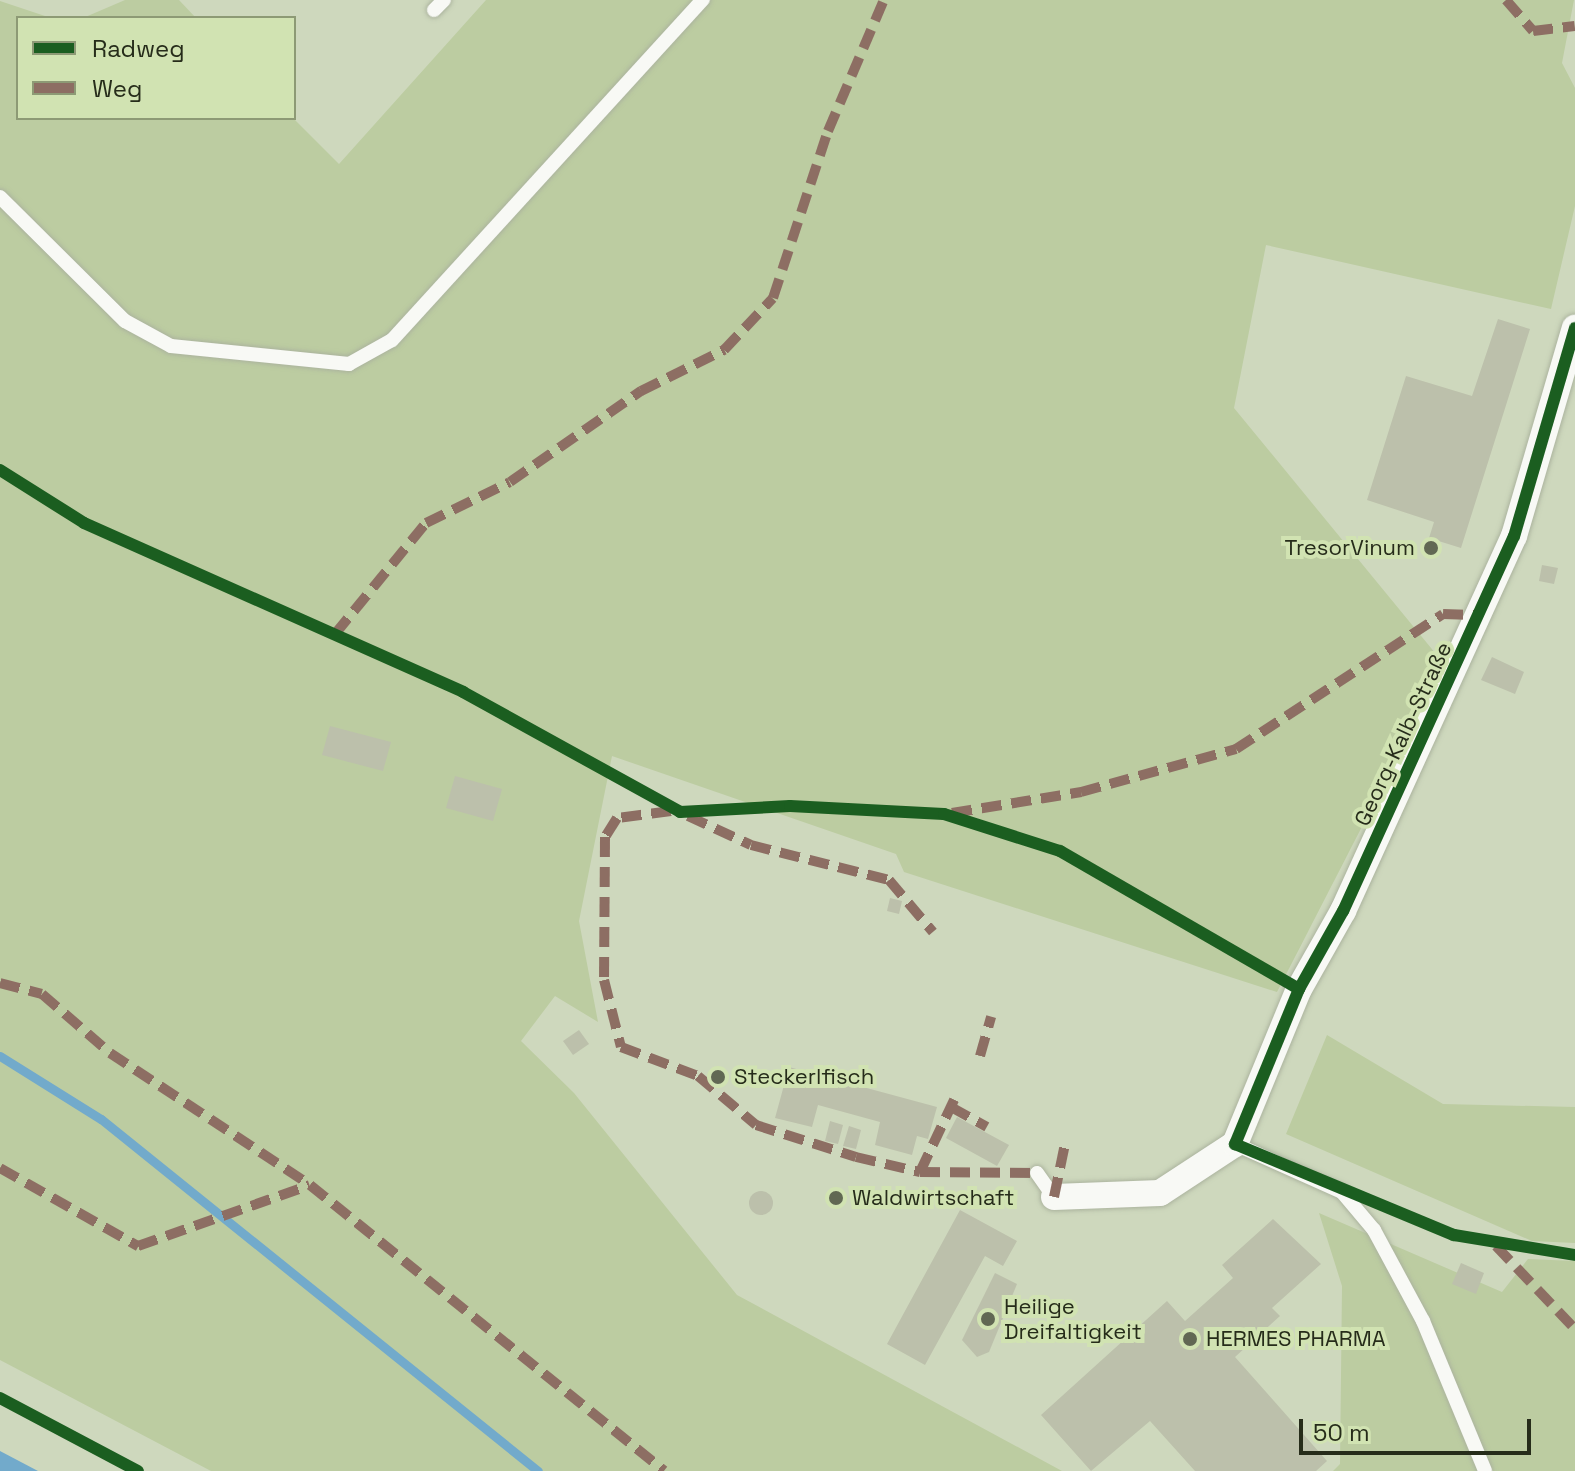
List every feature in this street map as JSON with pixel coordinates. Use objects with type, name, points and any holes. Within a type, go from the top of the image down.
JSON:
[{"type":"street","name":"Georg-Kalb-Straße","points":[[1235,1144],[1299,989],[1492,588],[1575,328]]},
{"type":"street","points":[[1054,1197],[1160,1193],[1235,1144]]},
{"type":"lane","points":[[0,197],[125,321],[171,346],[349,364],[392,340],[703,0]]},
{"type":"lane","points":[[1235,1144],[1342,1192],[1374,1230],[1423,1321],[1485,1471]]},
{"type":"lane","points":[[1037,1173],[1054,1197]]},
{"type":"green space","points":[[125,0],[179,0],[194,16],[88,16]]},
{"type":"green space","points":[[486,0],[1574,0],[1562,63],[1575,88],[1575,206],[1551,309],[1266,245],[1234,408],[1445,665],[1277,992],[904,872],[896,854],[612,756],[579,921],[598,1022],[555,996],[521,1041],[574,1093],[737,1295],[1062,1471],[211,1471],[0,1360],[0,1],[45,16],[16,16],[16,120],[295,120],[339,164]]},
{"type":"green space","points":[[1327,1035],[1443,1104],[1575,1107],[1575,1243],[1532,1241],[1286,1134]]},
{"type":"green space","points":[[1319,1213],[1502,1292],[1528,1259],[1575,1261],[1575,1471],[1333,1471],[1340,1464],[1342,1286]]},
{"type":"water","points":[[0,1451],[38,1471],[0,1471]]},
{"type":"building","points":[[1498,319],[1530,329],[1461,548],[1429,538],[1434,522],[1367,500],[1406,376],[1472,396]]},
{"type":"building","points":[[1542,565],[1558,568],[1554,584],[1539,581]]},
{"type":"building","points":[[1492,657],[1524,672],[1515,694],[1481,680]]},
{"type":"building","points":[[330,726],[391,742],[383,771],[322,755]]},
{"type":"building","points":[[455,776],[502,789],[493,821],[446,808]]},
{"type":"building","points":[[890,898],[902,901],[899,914],[887,911]]},
{"type":"building","points":[[579,1030],[589,1044],[573,1055],[563,1041]]},
{"type":"building","points":[[789,1067],[937,1107],[928,1139],[917,1136],[912,1155],[875,1145],[880,1122],[818,1105],[812,1127],[775,1118]]},
{"type":"building","points":[[957,1117],[1009,1145],[997,1166],[946,1138]]},
{"type":"building","points":[[830,1121],[843,1125],[838,1144],[825,1141]]},
{"type":"building","points":[[849,1126],[861,1130],[856,1149],[843,1146]]},
{"type":"building","points":[[761,1191],[770,1194],[773,1203],[770,1212],[761,1215],[752,1212],[749,1203],[752,1194]]},
{"type":"building","points":[[960,1210],[1017,1241],[1003,1266],[985,1256],[925,1365],[887,1344]]},
{"type":"building","name":"HERMES PHARMA","points":[[1273,1219],[1321,1264],[1272,1308],[1280,1316],[1235,1357],[1327,1461],[1316,1471],[1195,1471],[1150,1421],[1091,1471],[1041,1415],[1167,1301],[1185,1321],[1233,1278],[1222,1265]]},
{"type":"building","points":[[1461,1263],[1484,1273],[1476,1294],[1452,1284]]},
{"type":"building","name":"Heilige Dreifaltigkeit","points":[[995,1273],[1017,1284],[989,1352],[977,1357],[962,1340]]},
{"type":"waterway","points":[[0,1056],[101,1119],[538,1471]]},
{"type":"marked path","points":[[335,634],[426,523],[510,482],[641,391],[724,350],[773,298],[828,131],[884,0]]},
{"type":"marked path","points":[[1506,0],[1533,31],[1575,26]]},
{"type":"marked path","points":[[952,813],[1081,792],[1236,749],[1443,614],[1481,615]]},
{"type":"marked path","points":[[671,811],[617,818],[605,837],[604,980],[621,1047],[698,1076],[756,1125],[856,1157],[920,1172],[1037,1173]]},
{"type":"marked path","points":[[688,816],[751,845],[889,880],[933,932]]},
{"type":"marked path","points":[[0,983],[42,994],[110,1053],[310,1185],[664,1471]]},
{"type":"marked path","points":[[980,1056],[991,1017]]},
{"type":"marked path","points":[[920,1172],[954,1100]]},
{"type":"marked path","points":[[951,1107],[987,1127]]},
{"type":"marked path","points":[[1054,1197],[1065,1144]]},
{"type":"marked path","points":[[0,1168],[138,1246],[310,1185]]},
{"type":"marked path","points":[[1496,1246],[1575,1329]]},
{"type":"cycle path","points":[[1575,328],[1514,536],[1343,911],[1299,989],[1235,1144],[1454,1235],[1575,1255]]},
{"type":"cycle path","points":[[0,470],[84,523],[463,692],[680,812],[790,806],[944,814],[1060,851],[1299,989]]},
{"type":"cycle path","points":[[0,1398],[138,1471]]},
{"type":"place","name":"TresorVinum","points":[[1431,548]]},
{"type":"place","name":"Steckerlfisch","points":[[718,1077]]},
{"type":"place","name":"Waldwirtschaft","points":[[836,1198]]},
{"type":"place","name":"Heilige Dreifaltigkeit","points":[[988,1319]]},
{"type":"place","name":"HERMES PHARMA","points":[[1190,1339]]}]
